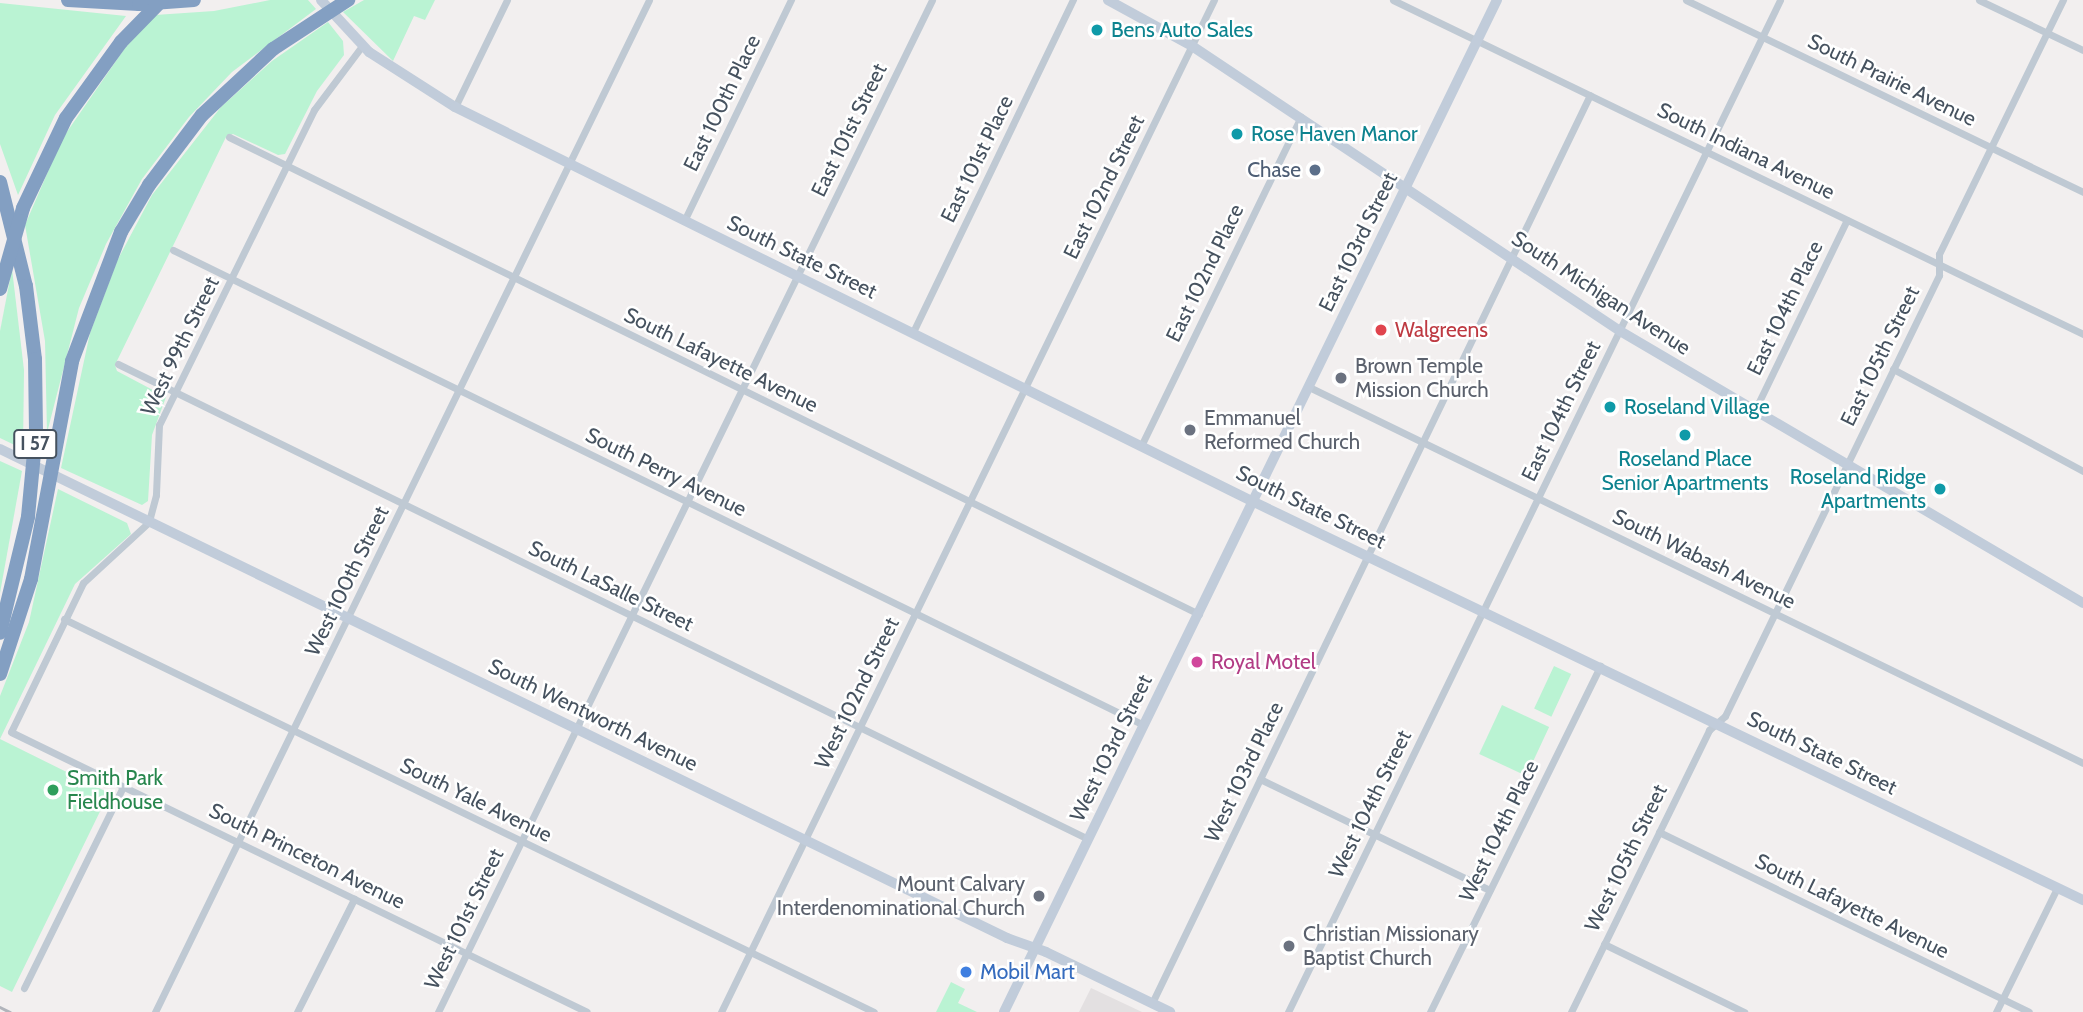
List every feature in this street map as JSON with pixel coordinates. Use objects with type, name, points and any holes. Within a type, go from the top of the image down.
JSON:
[{"type":"highway","points":[[68,0],[139,4],[194,0]]},
{"type":"highway","points":[[0,674],[31,579],[72,361],[121,232],[155,176],[202,115],[273,49],[348,0]]},
{"type":"highway","points":[[0,289],[23,208],[66,118],[121,42],[169,1]]},
{"type":"highway","name":"I 57","points":[[0,182],[20,253],[35,359],[36,432],[28,516],[0,633]]},
{"type":"street","name":"South State Street","points":[[321,0],[362,46],[455,107],[1254,502],[2083,900]]},
{"type":"street","points":[[455,107],[507,0]]},
{"type":"street","name":"West 100th Street","points":[[155,1012],[649,0]]},
{"type":"street","name":"East 100th Place","points":[[684,221],[791,0]]},
{"type":"street","name":"East 101st Street","points":[[798,276],[932,0]]},
{"type":"street","name":"East 101st Place","points":[[913,332],[1073,0]]},
{"type":"street","name":"South Michigan Avenue","points":[[1108,0],[1192,46],[1620,331],[2083,603]]},
{"type":"street","name":"East 102nd Street","points":[[1026,389],[1214,0]]},
{"type":"street","name":"South Indiana Avenue","points":[[1393,0],[2083,334]]},
{"type":"street","name":"East 103rd Street","points":[[1254,502],[1497,0]]},
{"type":"street","name":"South Prairie Avenue","points":[[1686,0],[2083,192]]},
{"type":"street","name":"East 104th Street","points":[[1484,611],[1780,0]]},
{"type":"street","points":[[1979,0],[2083,50]]},
{"type":"street","name":"East 105th Street","points":[[1717,723],[1725,716],[1939,275],[1939,254],[2063,0]]},
{"type":"street","name":"West 99th Street","points":[[149,522],[156,495],[159,425],[314,110],[362,46]]},
{"type":"street","name":"West 103rd Place","points":[[1152,1003],[1591,95]]},
{"type":"street","name":"East 102nd Place","points":[[1141,446],[1301,117]]},
{"type":"street","name":"South Lafayette Avenue","points":[[229,137],[1199,614]]},
{"type":"street","name":"East 104th Place","points":[[1755,410],[1847,220]]},
{"type":"street","name":"South Perry Avenue","points":[[173,250],[1144,725]]},
{"type":"street","name":"West 101st Street","points":[[438,1012],[798,276]]},
{"type":"street","name":"South LaSalle Street","points":[[118,364],[1088,839]]},
{"type":"street","points":[[1893,369],[2083,471]]},
{"type":"street","name":"South Wabash Avenue","points":[[1309,387],[2083,763]]},
{"type":"street","name":"West 102nd Street","points":[[721,1012],[1026,389]]},
{"type":"street","name":"South Wentworth Avenue","points":[[0,449],[805,840],[1170,1012]]},
{"type":"street","name":"West 103rd Street","points":[[1004,1012],[1254,502]]},
{"type":"street","points":[[64,619],[83,583],[149,522]]},
{"type":"street","name":"West 104th Street","points":[[1288,1012],[1484,611]]},
{"type":"street","name":"South Yale Avenue","points":[[64,619],[874,1012]]},
{"type":"street","name":"South Princeton Avenue","points":[[64,619],[11,732],[582,1011]]},
{"type":"street","name":"West 104th Place","points":[[1430,1012],[1600,666]]},
{"type":"street","name":"West 105th Street","points":[[1571,1012],[1709,730],[1717,723]]},
{"type":"street","points":[[1260,779],[1490,890]]},
{"type":"street","points":[[24,988],[123,787]]},
{"type":"street","name":"South Lafayette Avenue","points":[[1659,832],[2029,1012]]},
{"type":"street","points":[[1996,1012],[2057,888]]},
{"type":"street","points":[[297,1012],[354,899]]},
{"type":"street","points":[[1604,944],[1744,1012]]},
{"type":"shaded area","points":[[1091,988],[1142,1012],[1079,1012]]},
{"type":"green space","points":[[270,0],[308,0],[316,9],[232,72],[189,117],[142,179],[106,244],[79,308],[47,433],[45,341],[25,225],[62,139],[125,48],[155,15],[214,11]]},
{"type":"green space","points":[[364,0],[435,0],[425,20],[414,16],[393,61],[343,12]]},
{"type":"green space","points":[[0,3],[126,16],[55,115],[18,195],[0,144]]},
{"type":"green space","points":[[328,22],[343,41],[344,55],[317,91],[285,154],[278,155],[233,134],[226,137],[115,365],[117,371],[166,397],[152,435],[148,501],[142,505],[61,468],[90,333],[117,261],[152,195],[221,107],[272,61]]},
{"type":"green space","points":[[12,269],[24,370],[23,449],[0,438],[0,331]]},
{"type":"green space","points":[[0,461],[22,471],[0,593]]},
{"type":"green space","points":[[58,489],[127,523],[131,534],[75,584],[0,739],[0,696],[29,622]]},
{"type":"green space","points":[[1554,666],[1571,674],[1551,717],[1534,709]]},
{"type":"green space","points":[[1502,705],[1549,727],[1526,776],[1479,754]]},
{"type":"green space","points":[[0,739],[109,793],[12,992],[0,986]]},
{"type":"green space","points":[[951,982],[965,989],[958,1003],[977,1012],[936,1012]]},
{"type":"railway","points":[[0,1007],[10,1012]]},
{"type":"place","name":"Bens Auto Sales","points":[[1097,30]]},
{"type":"place","name":"Rose Haven Manor","points":[[1237,134]]},
{"type":"place","name":"Chase","points":[[1315,170]]},
{"type":"place","name":"Walgreens","points":[[1381,330]]},
{"type":"place","name":"Brown Temple Mission Church","points":[[1341,378]]},
{"type":"place","name":"Roseland Village","points":[[1610,407]]},
{"type":"place","name":"Emmanuel Reformed Church","points":[[1190,430]]},
{"type":"place","name":"Roseland Place Senior Apartments","points":[[1685,435]]},
{"type":"place","name":"Roseland Ridge Apartments","points":[[1940,489]]},
{"type":"place","name":"Royal Motel","points":[[1197,662]]},
{"type":"place","name":"Smith Park Fieldhouse","points":[[53,790]]},
{"type":"place","name":"Mount Calvary Interdenominational Church","points":[[1039,896]]},
{"type":"place","name":"Christian Missionary Baptist Church","points":[[1289,946]]},
{"type":"place","name":"Mobil Mart","points":[[966,972]]}]
